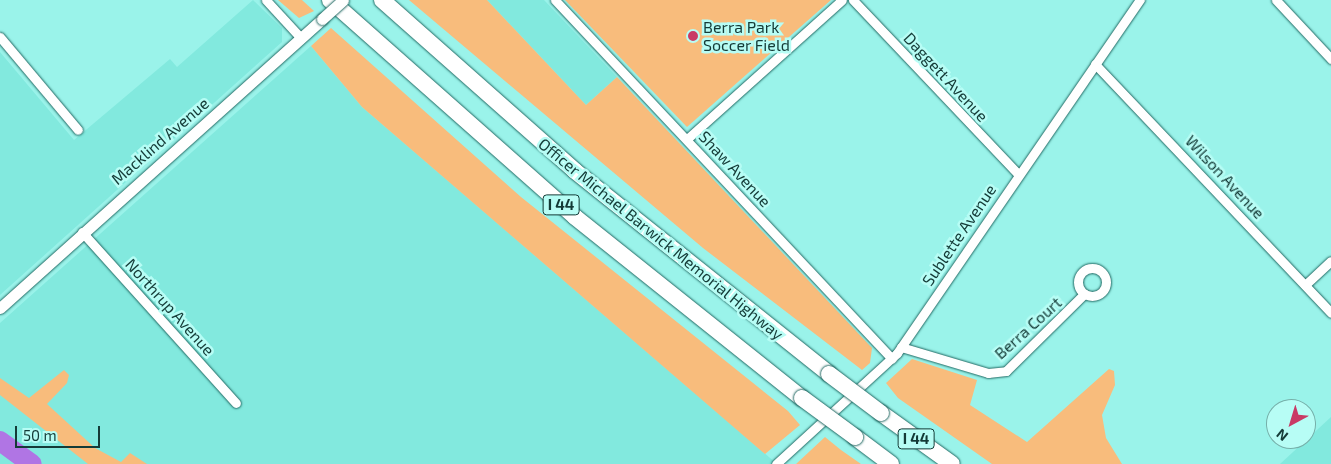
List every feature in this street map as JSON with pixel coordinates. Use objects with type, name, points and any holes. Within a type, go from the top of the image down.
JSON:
[{"type":"highway","name":"I 44","points":[[330,0],[533,181],[802,398],[892,464]]},
{"type":"highway","name":"Officer Michael Barwick Memorial Highway","points":[[382,0],[610,200],[829,374],[952,464]]},
{"type":"street","points":[[266,0],[301,38]]},
{"type":"street","name":"Macklind Avenue","points":[[0,308],[82,232],[343,0]]},
{"type":"street","name":"Shaw Avenue","points":[[555,0],[892,359]]},
{"type":"street","points":[[686,139],[842,0]]},
{"type":"street","name":"Daggett Avenue","points":[[852,0],[1018,174]]},
{"type":"street","name":"Sublette Avenue","points":[[776,464],[892,359],[1139,0]]},
{"type":"street","points":[[1276,0],[1331,59]]},
{"type":"street","points":[[0,37],[78,130]]},
{"type":"street","name":"Wilson Avenue","points":[[1095,64],[1331,313]]},
{"type":"street","name":"Northrup Avenue","points":[[82,232],[236,403]]},
{"type":"street","points":[[1305,285],[1331,261]]},
{"type":"street","name":"Berra Court","points":[[901,347],[988,373],[1006,371],[1084,294]]},
{"type":"shaded area","points":[[253,0],[282,28],[282,42],[0,295],[0,52],[74,140],[170,59],[177,67]]},
{"type":"shaded area","points":[[278,0],[302,0],[314,11],[299,18]]},
{"type":"shaded area","points":[[409,0],[487,0],[586,105],[617,77],[872,348],[870,363],[862,370],[703,248]]},
{"type":"shaded area","points":[[487,0],[544,0],[617,77],[586,105]]},
{"type":"shaded area","points":[[565,0],[831,0],[687,127]]},
{"type":"shaded area","points":[[331,28],[521,197],[788,411],[800,425],[765,454],[362,107],[311,46]]},
{"type":"shaded area","points":[[311,46],[362,107],[777,464],[0,464],[0,323]]},
{"type":"shaded area","points":[[912,359],[977,380],[970,405],[1027,442],[1109,369],[1114,371],[1115,385],[1102,415],[1106,438],[1122,464],[992,464],[898,398],[886,383]]},
{"type":"shaded area","points":[[64,370],[69,375],[67,383],[47,404],[95,448],[121,462],[130,453],[147,464],[88,464],[0,395],[0,378],[29,398]]},
{"type":"shaded area","points":[[1331,417],[1331,464],[1280,464],[1296,449],[1316,449],[1316,431]]},
{"type":"shaded area","points":[[825,437],[841,450],[861,464],[796,464]]},
{"type":"waterway","points":[[0,441],[32,464]]},
{"type":"place","name":"Berra Park Soccer Field","points":[[693,36]]}]
